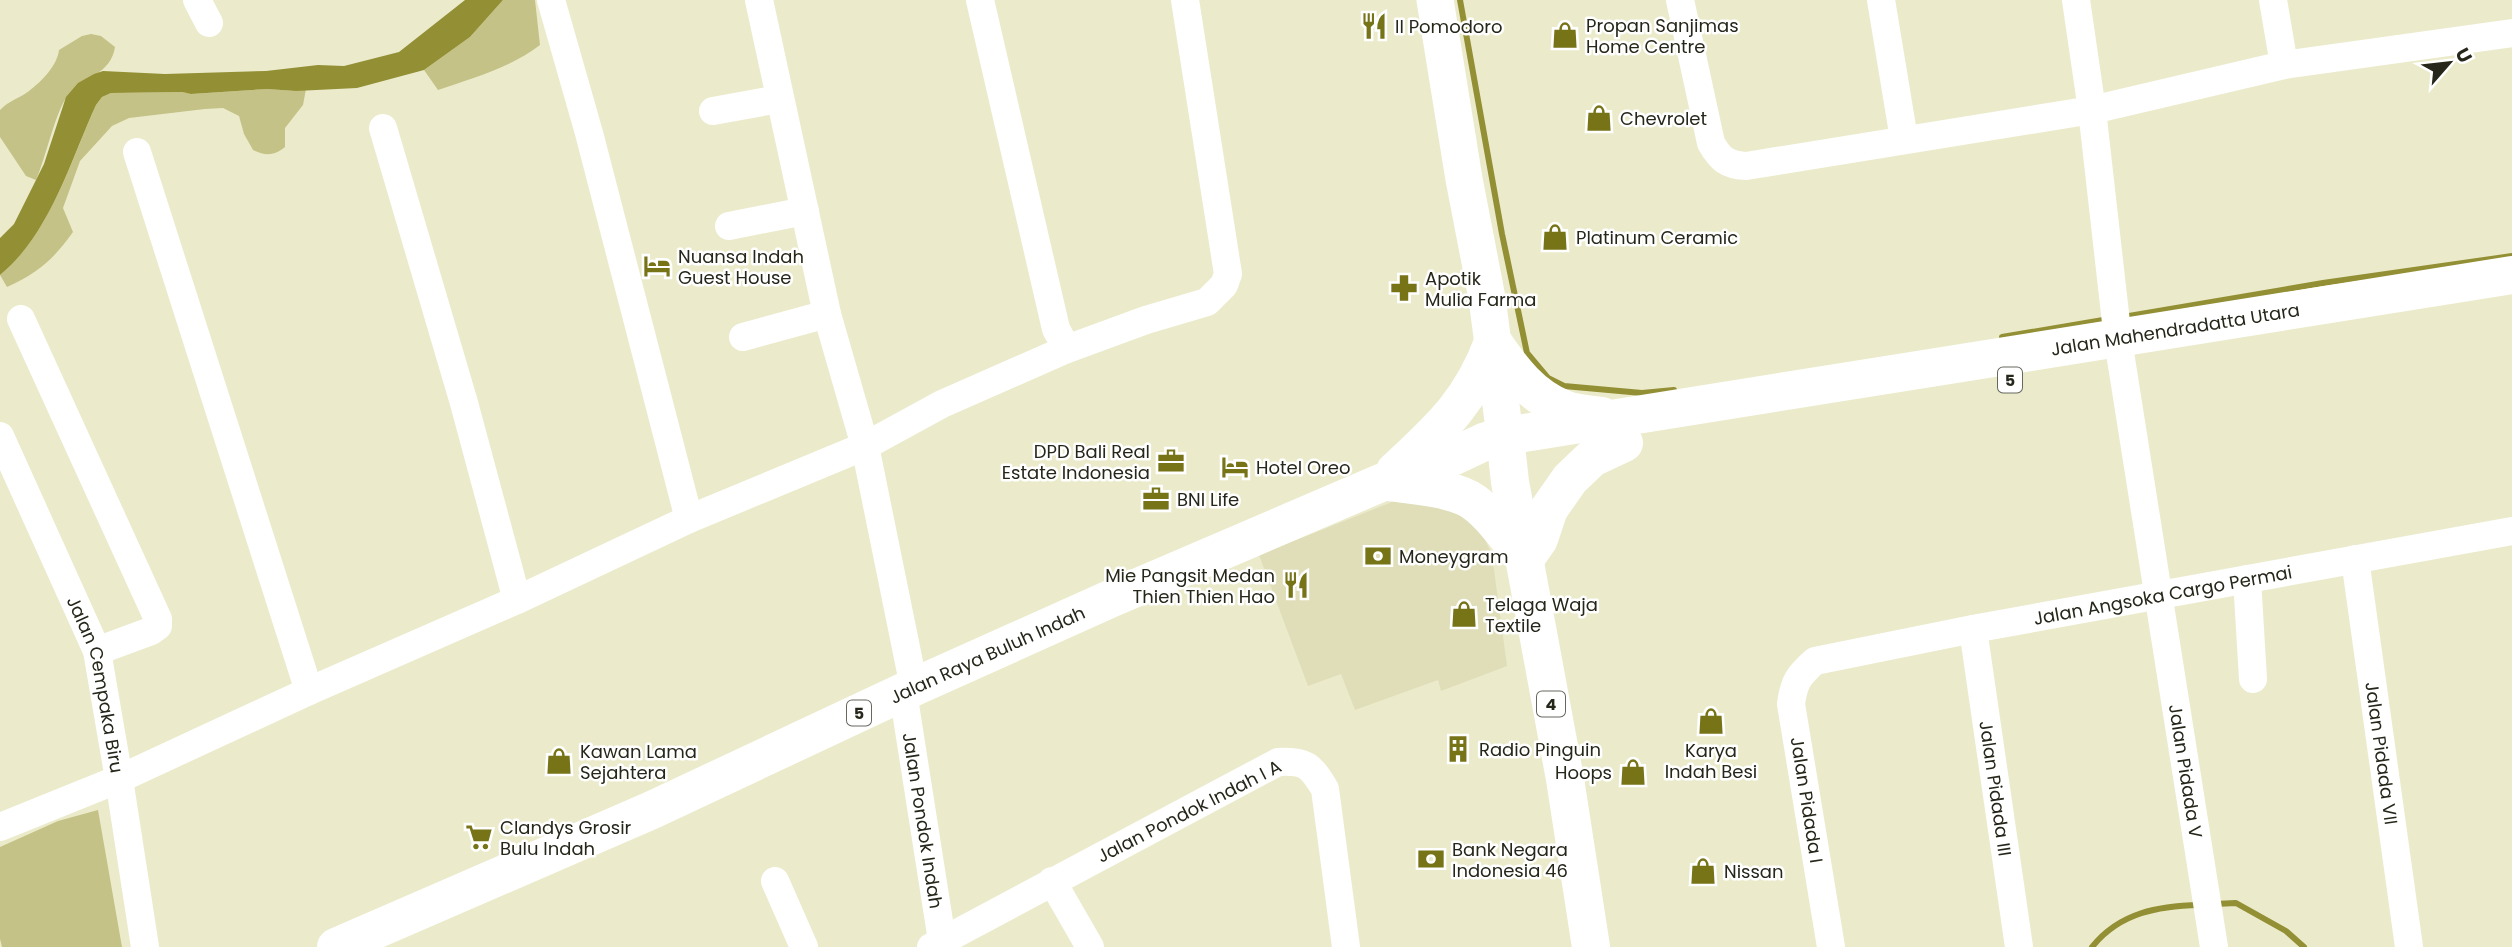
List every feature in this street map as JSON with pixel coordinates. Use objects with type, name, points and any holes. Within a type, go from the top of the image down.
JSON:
[{"type":"highway","name":"Jalan Mahendradatta Utara","points":[[2120,351],[2512,275]]},
{"type":"highway","name":"Jalan Mahendradatta Utara","points":[[1506,449],[2120,351],[2512,299]]},
{"type":"highway","points":[[1383,482],[1440,489],[1469,499],[1492,520],[1525,559],[1539,538],[1549,509],[1576,472],[1623,430],[1564,409],[1519,379],[1493,342]]},
{"type":"highway","points":[[1383,482],[1452,417],[1482,372],[1493,342]]},
{"type":"highway","name":"Jalan Raya Buluh Indah","points":[[336,947],[652,810],[1110,599],[1383,482],[1452,457],[1475,445],[1506,449]]},
{"type":"highway","name":"4","points":[[1506,449],[1591,947]]},
{"type":"main road","points":[[1435,0],[1493,342],[1506,449]]},
{"type":"street","points":[[551,0],[589,133],[689,519]]},
{"type":"street","name":"Jalan Pondok Indah","points":[[759,0],[827,314],[865,446],[909,690],[939,945]]},
{"type":"street","points":[[980,0],[1056,329],[1067,349]]},
{"type":"street","points":[[0,827],[119,779],[309,691],[517,600],[689,519],[865,446],[942,404],[1067,349],[1146,320],[1207,302],[1224,285],[1228,274],[1185,0]]},
{"type":"street","points":[[1680,0],[1711,143],[1718,156],[1731,165],[1746,166],[2092,110],[2284,65],[2512,33]]},
{"type":"street","points":[[1881,0],[1904,139]]},
{"type":"street","name":"Jalan Pidada V","points":[[2076,0],[2092,110],[2120,351],[2214,947]]},
{"type":"street","points":[[2273,0],[2284,65]]},
{"type":"street","points":[[713,111],[779,99]]},
{"type":"street","points":[[383,128],[464,403],[517,600]]},
{"type":"street","points":[[137,152],[309,691]]},
{"type":"street","points":[[729,226],[805,211]]},
{"type":"street","points":[[743,337],[827,314]]},
{"type":"street","points":[[21,319],[158,620],[158,626],[151,631],[97,652]]},
{"type":"street","name":"Jalan Cempaka Biru","points":[[0,436],[97,652],[145,947]]},
{"type":"street","name":"Jalan Angsoka Cargo Permai","points":[[1815,661],[2158,594],[2512,531]]},
{"type":"street","name":"Jalan Pidada VII","points":[[2355,559],[2409,947]]},
{"type":"street","points":[[2246,579],[2253,679]]},
{"type":"street","name":"Jalan Pidada III","points":[[1973,629],[2019,947]]},
{"type":"street","name":"Jalan Pidada I","points":[[1815,661],[1801,673],[1793,686],[1791,704],[1831,947]]},
{"type":"street","name":"Jalan Pondok Indah I A","points":[[939,945],[1052,881],[1278,762],[1292,761],[1306,764],[1325,789],[1346,947]]},
{"type":"street","points":[[775,881],[804,947]]},
{"type":"street","points":[[1052,881],[1090,947]]},
{"type":"shaded area","points":[[465,0],[503,0],[470,37],[424,70],[357,88],[296,91],[267,89],[191,94],[111,93],[102,97],[45,218],[17,258],[0,275],[0,238],[14,224],[44,164],[66,97],[78,83],[103,71],[165,74],[266,71],[318,65],[344,66],[399,52]]},
{"type":"shaded area","points":[[503,0],[535,0],[540,45],[504,66],[438,90],[424,70],[470,37]]},
{"type":"shaded area","points":[[82,36],[101,36],[115,47],[112,56],[103,69],[67,97],[36,180],[26,176],[0,137],[0,110],[44,78],[55,62],[59,50]]},
{"type":"shaded area","points":[[306,89],[303,105],[285,128],[285,147],[273,153],[265,154],[253,150],[244,134],[239,116],[223,108],[129,118],[112,126],[80,161],[63,208],[73,232],[44,265],[7,287],[0,275],[32,239],[45,218],[102,97],[111,93],[192,94]]},
{"type":"shaded area","points":[[1397,500],[1452,510],[1481,530],[1492,555],[1507,666],[1441,691],[1438,680],[1355,710],[1341,674],[1308,686],[1259,555]]},
{"type":"shaded area","points":[[98,810],[122,947],[2,947],[0,847],[58,821]]},
{"type":"waterway","points":[[1460,0],[1502,234],[1527,353],[1548,378],[1564,386],[1642,393],[1674,390]]},
{"type":"waterway","points":[[2123,317],[2323,283],[2512,256]]},
{"type":"waterway","points":[[2002,337],[2109,319]]},
{"type":"waterway","points":[[2215,904],[2236,903],[2286,931],[2304,947]]},
{"type":"waterway","points":[[2092,947],[2115,926],[2141,913],[2200,905]]},
{"type":"place","name":"Il Pomodoro","points":[[1374,26]]},
{"type":"place","name":"Propan Sanjimas Home Centre","points":[[1565,35]]},
{"type":"place","name":"Chevrolet","points":[[1599,118]]},
{"type":"place","name":"Platinum Ceramic","points":[[1555,237]]},
{"type":"place","name":"Nuansa Indah Guest House","points":[[657,266]]},
{"type":"place","name":"Apotik Mulia Farma","points":[[1404,288]]},
{"type":"place","name":"DPD Bali Real Estate Indonesia","points":[[1171,461]]},
{"type":"place","name":"Hotel Oreo","points":[[1235,467]]},
{"type":"place","name":"BNI Life","points":[[1156,499]]},
{"type":"place","name":"Moneygram","points":[[1378,556]]},
{"type":"place","name":"Mie Pangsit Medan Thien Thien Hao","points":[[1296,585]]},
{"type":"place","name":"Telaga Waja Textile","points":[[1464,614]]},
{"type":"place","name":"Karya Indah Besi","points":[[1711,721]]},
{"type":"place","name":"Radio Pinguin","points":[[1458,749]]},
{"type":"place","name":"Kawan Lama Sejahtera","points":[[559,761]]},
{"type":"place","name":"Hoops","points":[[1633,772]]},
{"type":"place","name":"Clandys Grosir Bulu Indah","points":[[479,837]]},
{"type":"place","name":"Bank Negara Indonesia 46","points":[[1431,859]]},
{"type":"place","name":"Nissan","points":[[1703,871]]}]
